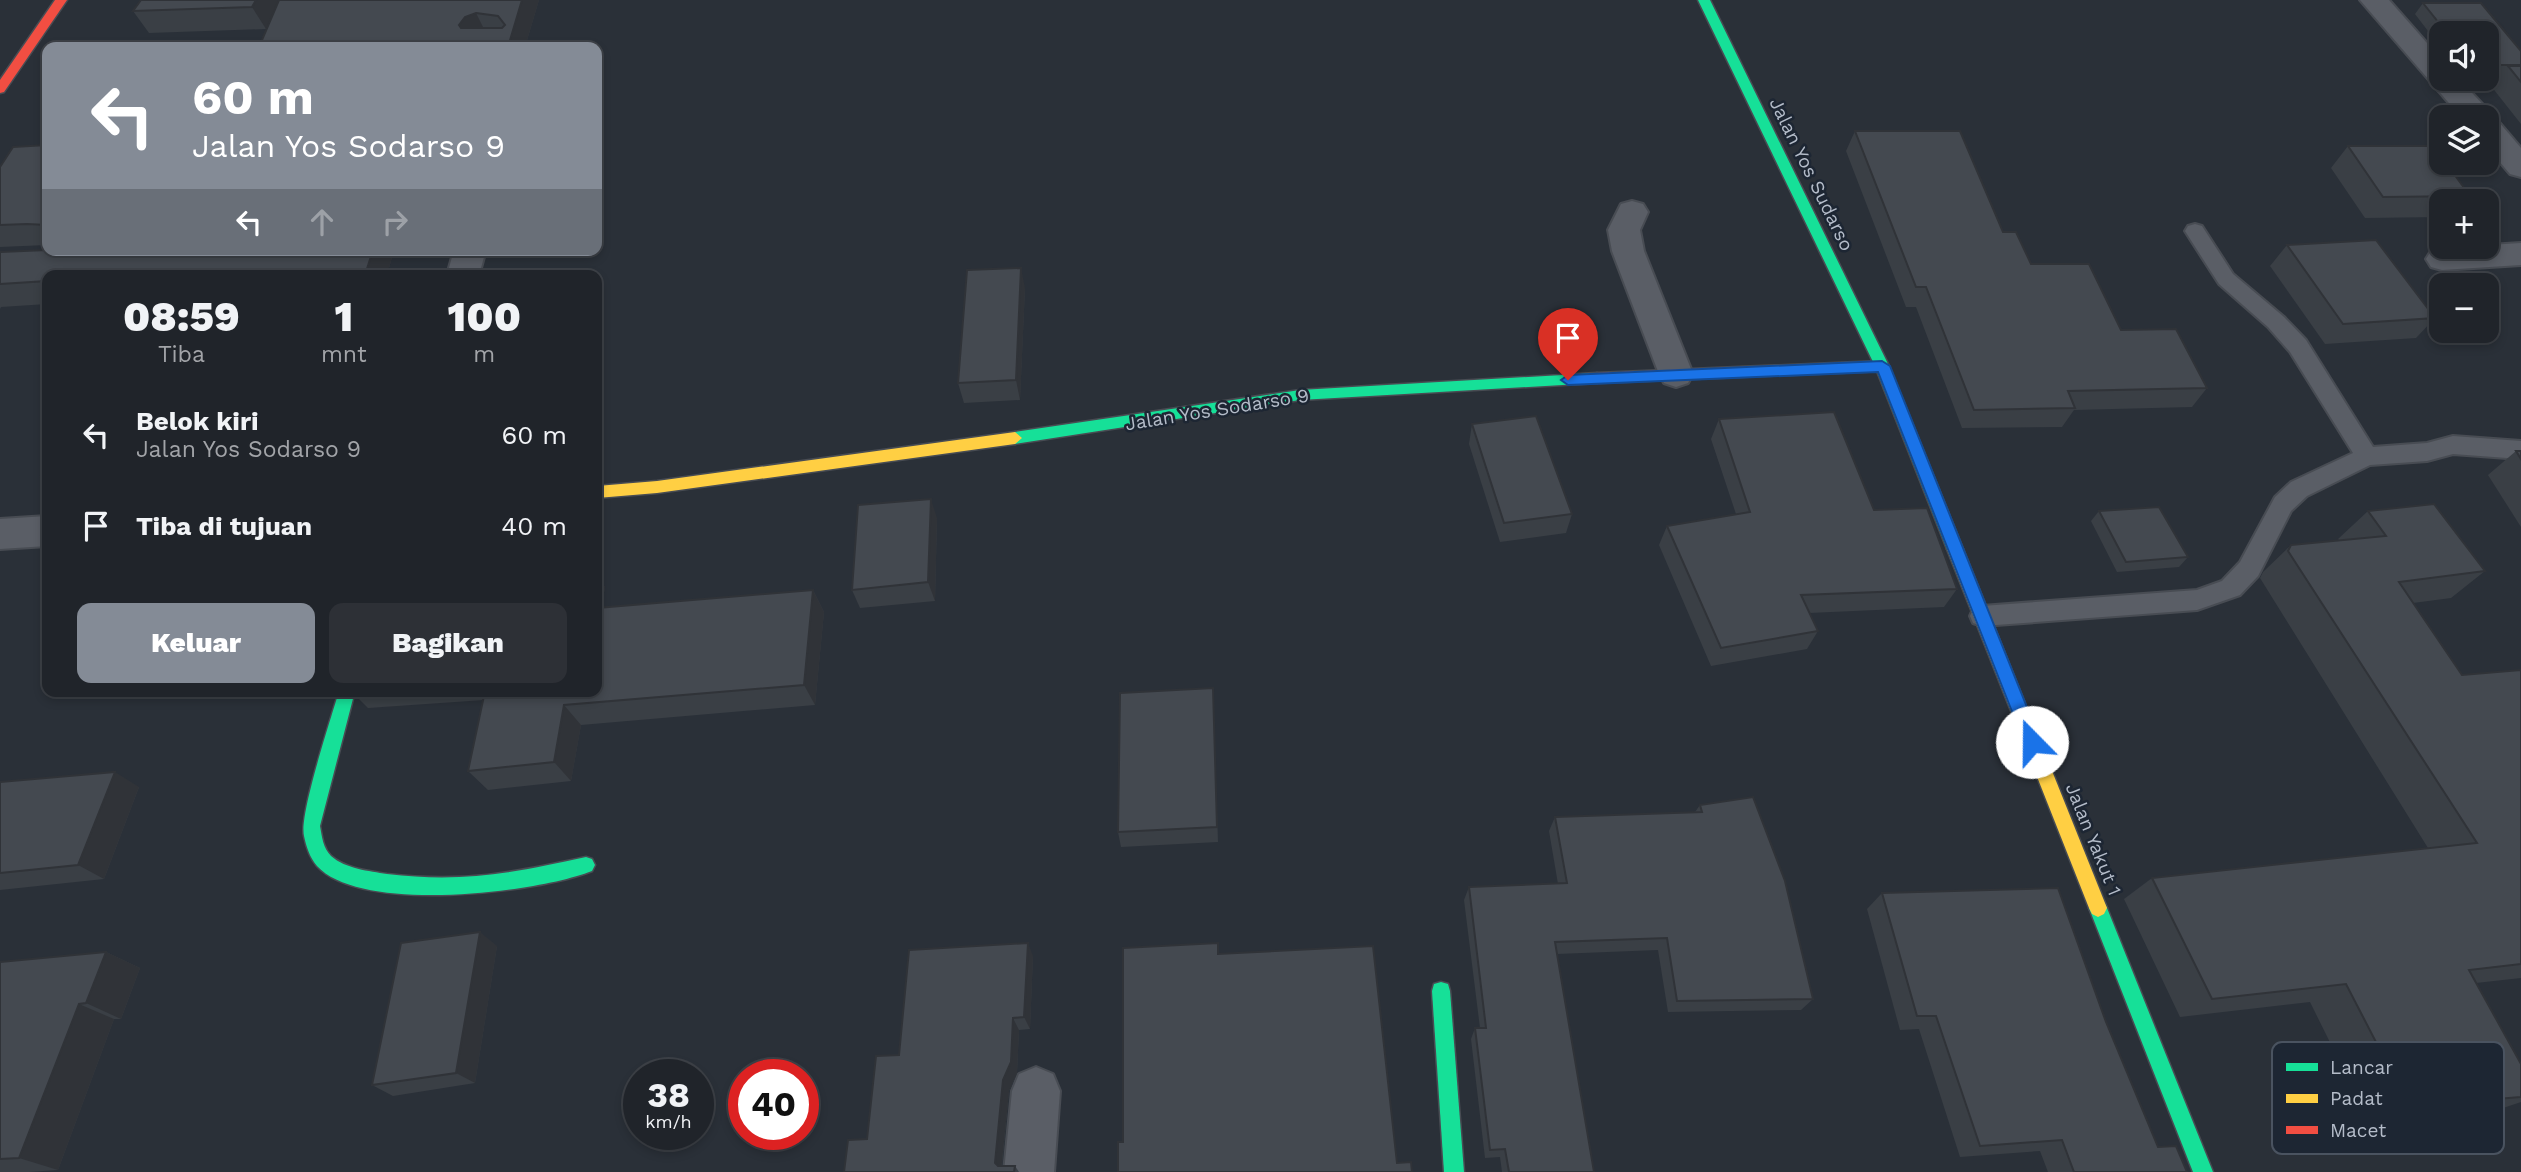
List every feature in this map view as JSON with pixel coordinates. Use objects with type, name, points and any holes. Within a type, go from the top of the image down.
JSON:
[{"type":"street","points":[[0,89],[61,0]]},
{"type":"street","name":"Jalan Yos Sudarso","points":[[1704,0],[1882,366]]},
{"type":"street","points":[[2374,0],[2429,63]]},
{"type":"street","points":[[2454,91],[2466,105]]},
{"type":"street","points":[[2499,142],[2521,167]]},
{"type":"street","points":[[1632,212],[1624,230],[1628,251],[1676,374]]},
{"type":"street","points":[[2499,255],[2521,254]]},
{"type":"street","name":"Jalan Yos Sodarso 9","points":[[602,492],[657,487],[1092,428],[1261,399],[1676,374],[1882,366]]},
{"type":"street","name":"Jalan Yakut 1","points":[[1882,366],[2203,1172]]},
{"type":"street","points":[[0,534],[42,530]]},
{"type":"street","points":[[345,697],[311,826],[311,845],[324,861],[347,877],[384,883],[475,885],[489,885],[586,865]]},
{"type":"street","points":[[1441,991],[1454,1172]]},
{"type":"street","points":[[1029,1172],[1035,1091]]},
{"type":"lane","points":[[2195,231],[2226,279],[2298,346],[2367,456]]},
{"type":"lane","points":[[1982,616],[2197,600],[2231,588],[2249,569],[2283,504],[2299,489],[2367,456],[2427,453],[2453,445],[2521,450]]},
{"type":"building","points":[[141,0],[256,0],[252,7],[133,11]]},
{"type":"building","points":[[279,0],[522,0],[509,42],[261,42]],"holes":[[[476,13],[498,16],[505,25],[502,28],[461,28],[459,25],[465,17]]]},
{"type":"building","points":[[2423,3],[2481,3],[2496,21],[2437,21]]},
{"type":"building","points":[[2499,25],[2521,51],[2521,65],[2499,65]]},
{"type":"building","points":[[2508,66],[2521,66],[2521,82]]},
{"type":"building","points":[[1855,131],[1960,131],[2003,232],[2016,232],[2031,264],[2089,264],[2121,330],[2176,329],[2207,388],[2068,391],[2075,408],[1974,410],[1926,287],[1916,287]]},
{"type":"building","points":[[42,145],[42,225],[0,225],[0,167],[13,147]]},
{"type":"building","points":[[2348,146],[2429,146],[2429,175],[2455,175],[2465,189],[2429,189],[2429,196],[2383,197]]},
{"type":"building","points":[[2376,240],[2429,310],[2429,318],[2343,324],[2287,245]]},
{"type":"building","points":[[42,250],[42,256],[371,256],[367,270],[42,270],[42,281],[0,284],[0,252]]},
{"type":"building","points":[[1021,268],[1016,380],[958,383],[967,270]]},
{"type":"building","points":[[1834,412],[1874,510],[1927,508],[1957,589],[1801,595],[1818,631],[1721,648],[1667,526],[1750,512],[1719,419]]},
{"type":"building","points":[[1536,416],[1572,514],[1504,523],[1472,424]]},
{"type":"building","points":[[931,499],[928,582],[852,590],[858,505]]},
{"type":"building","points":[[2434,504],[2485,571],[2399,582],[2462,675],[2521,670],[2521,964],[2469,970],[2521,1064],[2521,1097],[2504,1098],[2504,1042],[2376,1042],[2346,984],[2212,999],[2152,878],[2477,843],[2288,551],[2291,545],[2386,536],[2368,511]]},
{"type":"building","points":[[2159,507],[2188,557],[2126,562],[2099,511]]},
{"type":"building","points":[[813,590],[804,685],[564,705],[554,762],[468,771],[484,697],[602,697],[602,608]]},
{"type":"building","points":[[1213,688],[1217,827],[1118,832],[1120,693]]},
{"type":"building","points":[[115,772],[78,865],[0,873],[0,782]]},
{"type":"building","points":[[1753,797],[1785,881],[1813,999],[1677,1001],[1667,938],[1555,942],[1594,1172],[1509,1172],[1505,1149],[1490,1150],[1475,1028],[1486,1028],[1469,887],[1567,883],[1555,817],[1702,812],[1700,805]]},
{"type":"building","points":[[2058,888],[2106,1022],[2158,1147],[2176,1146],[2187,1172],[2074,1172],[2062,1140],[1980,1146],[1936,1016],[1917,1016],[1882,893]]},
{"type":"building","points":[[480,932],[456,1073],[372,1085],[401,943]]},
{"type":"building","points":[[1028,943],[1024,1017],[1013,1018],[1011,1062],[1003,1080],[995,1163],[998,1166],[1015,1166],[1014,1172],[844,1172],[848,1140],[867,1139],[876,1056],[899,1055],[909,950]]},
{"type":"building","points":[[1218,943],[1218,954],[1373,946],[1397,1163],[1411,1162],[1412,1172],[1118,1172],[1118,1142],[1123,1142],[1123,948]]},
{"type":"building","points":[[106,952],[86,1003],[79,1004],[19,1158],[0,1159],[0,962]]},
{"type":"traffic: fast","points":[[1704,0],[1882,366],[1955,549]]},
{"type":"traffic: fast","points":[[1015,438],[1300,395],[1597,378]]},
{"type":"traffic: fast","points":[[345,697],[311,826],[316,849],[324,861],[337,870],[378,881],[454,887],[503,883],[586,865]]},
{"type":"traffic: fast","points":[[2098,908],[2203,1172]]},
{"type":"traffic: fast","points":[[1441,991],[1454,1172]]},
{"type":"traffic: slow","points":[[602,492],[657,487],[1015,438]]},
{"type":"traffic: slow","points":[[1955,549],[2098,908]]},
{"type":"traffic: jam","points":[[0,89],[61,0]]},
{"type":"traffic: jam","points":[[1597,378],[1882,366]]},
{"type":"route","points":[[1568,380],[1882,366],[2032,742]]}]
